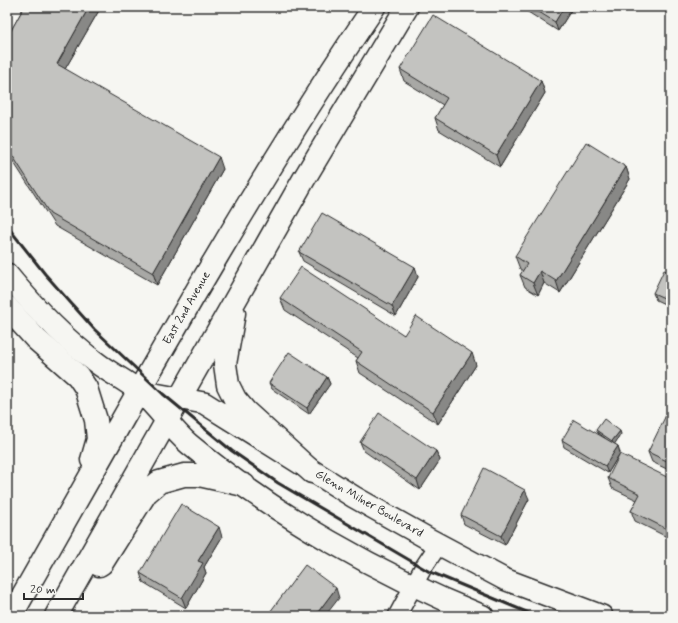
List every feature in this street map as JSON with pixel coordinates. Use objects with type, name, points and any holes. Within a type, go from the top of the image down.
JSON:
[{"type":"main road","name":"East 2nd Avenue","points":[[11,616],[86,480],[292,132],[374,7]]},
{"type":"main road","points":[[56,616],[179,397],[337,122],[407,7]]},
{"type":"main road","points":[[238,295],[225,364],[230,390],[235,400],[246,412],[312,472]]},
{"type":"main road","points":[[7,307],[36,339],[78,376],[86,388],[96,420],[98,439],[86,480]]},
{"type":"main road","points":[[78,576],[102,563],[146,494],[159,482],[184,475],[199,475],[244,485]]},
{"type":"street","name":"Glenn Milner Boulevard","points":[[7,274],[59,332],[97,363],[139,391],[188,444],[244,485],[324,538],[414,585],[482,616]]},
{"type":"street","name":"Glenn Milner Boulevard","points":[[139,391],[179,397],[204,403],[312,472],[504,579],[573,607],[602,616]]},
{"type":"street","points":[[396,616],[439,544]]},
{"type":"building","points":[[24,7],[89,7],[57,64],[219,157],[153,273],[50,214],[7,147],[7,35],[8,36]]},
{"type":"building","points":[[531,7],[564,7],[555,22]]},
{"type":"building","points":[[433,15],[541,81],[496,155],[435,118],[447,98],[400,69]]},
{"type":"building","points":[[586,142],[626,167],[556,281],[540,271],[533,283],[520,275],[527,264],[515,256]]},
{"type":"building","points":[[322,213],[415,267],[392,306],[299,252]]},
{"type":"building","points":[[301,267],[404,335],[416,316],[472,353],[433,412],[356,361],[362,352],[280,298]]},
{"type":"building","points":[[664,270],[671,273],[671,301],[653,293]]},
{"type":"building","points":[[289,352],[327,377],[307,408],[269,383]]},
{"type":"building","points":[[669,409],[671,410],[671,463],[648,452]]},
{"type":"building","points":[[379,413],[436,451],[417,480],[360,442]]},
{"type":"building","points":[[604,419],[620,431],[612,441],[596,430]]},
{"type":"building","points":[[574,420],[618,446],[605,466],[562,440]]},
{"type":"building","points":[[620,454],[671,479],[671,531],[631,511],[640,494],[608,478]]},
{"type":"building","points":[[484,468],[525,490],[501,536],[461,515]]},
{"type":"building","points":[[181,504],[219,527],[198,561],[203,563],[182,598],[140,573]]},
{"type":"building","points":[[305,565],[336,588],[315,616],[267,616]]},
{"type":"railway","points":[[7,226],[45,274],[94,329],[163,394],[232,451],[278,483],[428,571],[536,616]]}]
